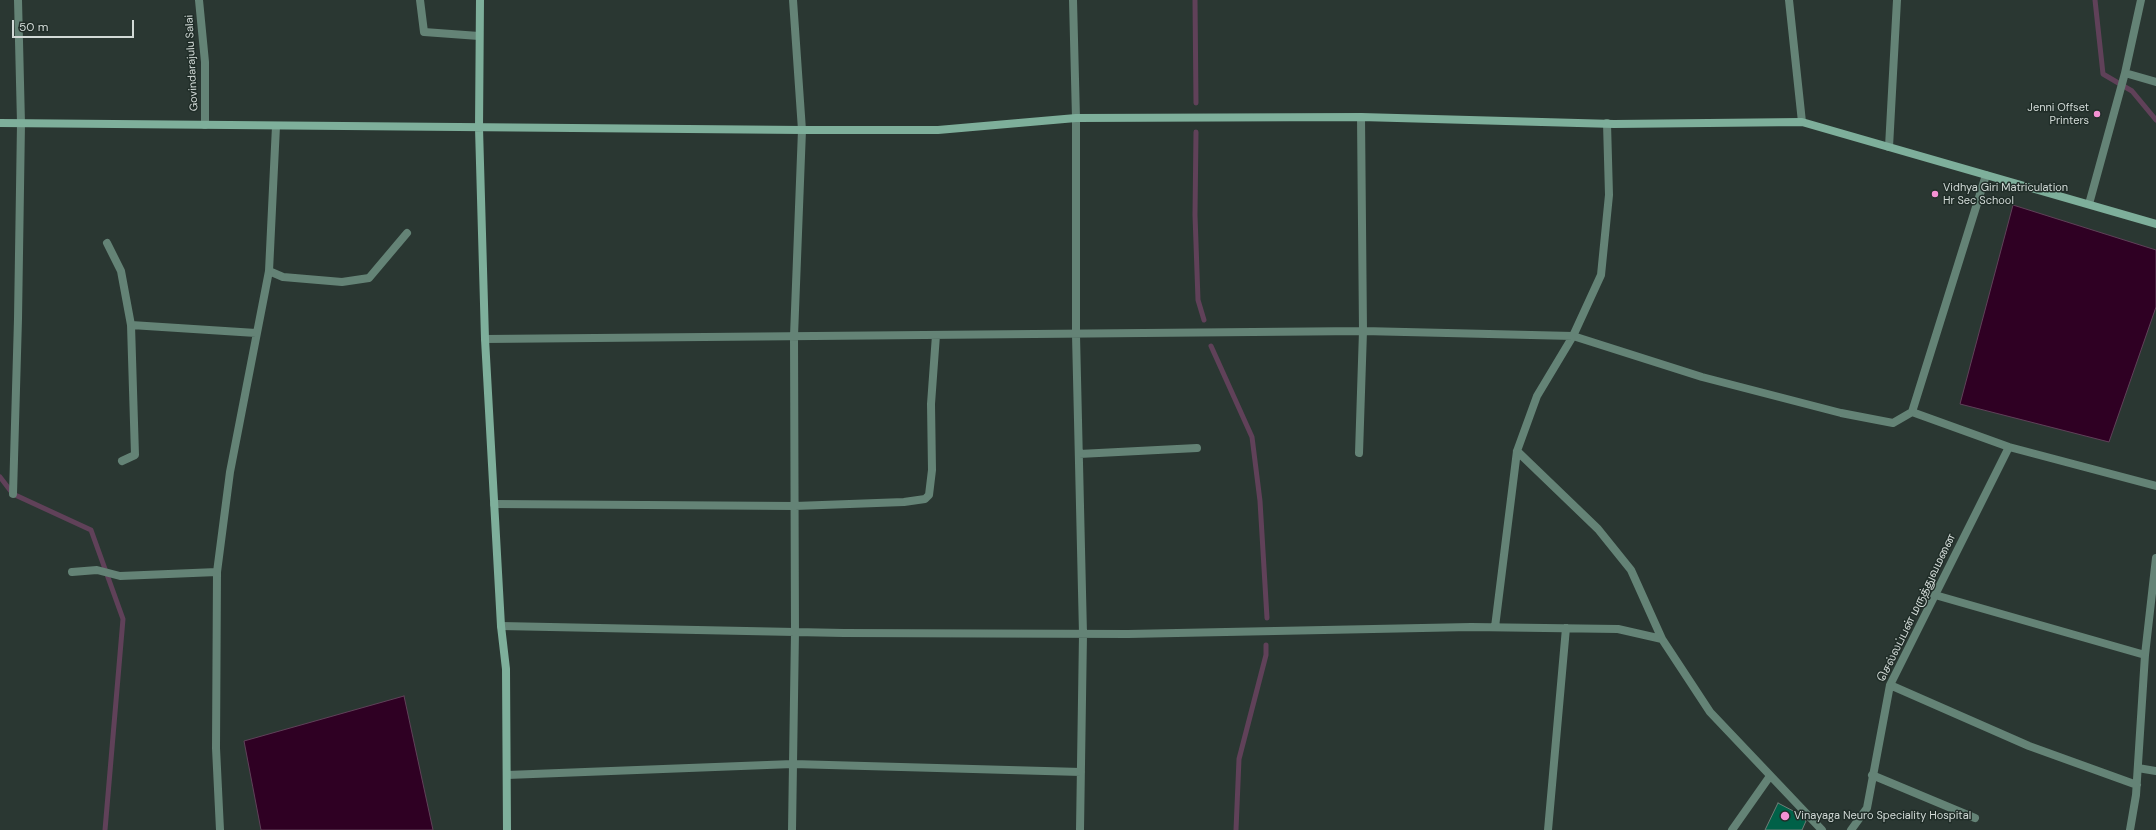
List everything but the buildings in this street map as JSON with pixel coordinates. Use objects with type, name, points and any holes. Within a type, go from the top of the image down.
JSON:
[{"type":"street","points":[[13,494],[18,319],[21,123],[18,0]]},
{"type":"street","name":"Govindarajulu Salai","points":[[199,0],[205,62],[205,125]]},
{"type":"street","points":[[420,0],[424,32],[480,36]]},
{"type":"street","points":[[480,0],[479,128],[485,339],[501,626],[506,676],[506,830]]},
{"type":"street","points":[[792,830],[795,632],[794,336],[802,130],[793,0]]},
{"type":"street","points":[[1073,0],[1076,118],[1076,335],[1083,634],[1080,830]]},
{"type":"street","points":[[1789,0],[1802,122]]},
{"type":"street","points":[[1889,147],[1897,0]]},
{"type":"street","points":[[2089,204],[2125,73],[2141,0]]},
{"type":"street","points":[[2125,73],[2156,82]]},
{"type":"street","points":[[0,123],[479,128],[938,130],[1076,118],[1361,117],[1606,123],[1802,122],[2156,224]]},
{"type":"street","points":[[1358,453],[1363,331],[1361,117]]},
{"type":"street","points":[[1495,627],[1517,451],[1537,396],[1573,336],[1601,275],[1609,195],[1606,123]]},
{"type":"street","points":[[220,830],[216,748],[217,572],[230,472],[269,271],[276,126]]},
{"type":"street","points":[[485,339],[1076,335],[1363,331],[1573,336],[1702,377],[1841,413],[1893,423],[1912,412],[1986,175]]},
{"type":"street","points":[[269,271],[283,277],[342,282],[369,278],[407,233]]},
{"type":"street","points":[[107,242],[121,271],[131,325],[135,455],[122,460]]},
{"type":"street","points":[[131,325],[256,333]]},
{"type":"street","points":[[494,504],[795,506],[904,502],[925,499],[929,495],[932,470],[931,404],[936,335]]},
{"type":"street","points":[[1912,412],[2009,447],[2156,486]]},
{"type":"street","name":"செல்லப்பன் மருத்துவமனை","points":[[1851,830],[1867,808],[1890,685],[2009,447]]},
{"type":"street","points":[[1079,454],[1197,448]]},
{"type":"street","points":[[1517,451],[1598,529],[1631,570],[1662,639],[1710,712],[1822,830]]},
{"type":"street","points":[[2130,830],[2137,785],[2145,655],[2156,558]]},
{"type":"street","points":[[72,572],[97,570],[120,576],[217,572]]},
{"type":"street","points":[[1935,595],[2145,655]]},
{"type":"street","points":[[501,626],[795,632],[1083,634],[1495,627],[1618,629],[1662,639]]},
{"type":"street","points":[[1548,830],[1566,628]]},
{"type":"street","points":[[1890,685],[2029,746],[2137,785]]},
{"type":"street","points":[[507,775],[793,764],[1081,772]]},
{"type":"street","points":[[2138,768],[2156,771]]},
{"type":"street","points":[[1732,830],[1770,776]]},
{"type":"street","points":[[1872,776],[1975,818]]},
{"type":"shaded area","points":[[2013,205],[2156,250],[2156,307],[2109,442],[1960,404]]},
{"type":"shaded area","points":[[404,696],[433,830],[261,830],[244,741]]},
{"type":"waterway","points":[[1195,0],[1196,103]]},
{"type":"waterway","points":[[2095,0],[2103,74],[2132,91],[2156,120]]},
{"type":"waterway","points":[[1196,132],[1195,215],[1198,300],[1204,320]]},
{"type":"waterway","points":[[1211,346],[1252,437],[1260,501],[1267,618]]},
{"type":"waterway","points":[[0,477],[13,494],[91,530],[123,619],[105,830]]},
{"type":"waterway","points":[[1236,830],[1239,759],[1266,655],[1266,645]]},
{"type":"place","name":"Jenni Offset Printers","points":[[2097,114]]},
{"type":"place","name":"Vidhya Giri Matriculation Hr Sec School","points":[[1935,194]]},
{"type":"place","name":"Vinayaga Neuro Speciality Hospital","points":[[1785,816]]}]
